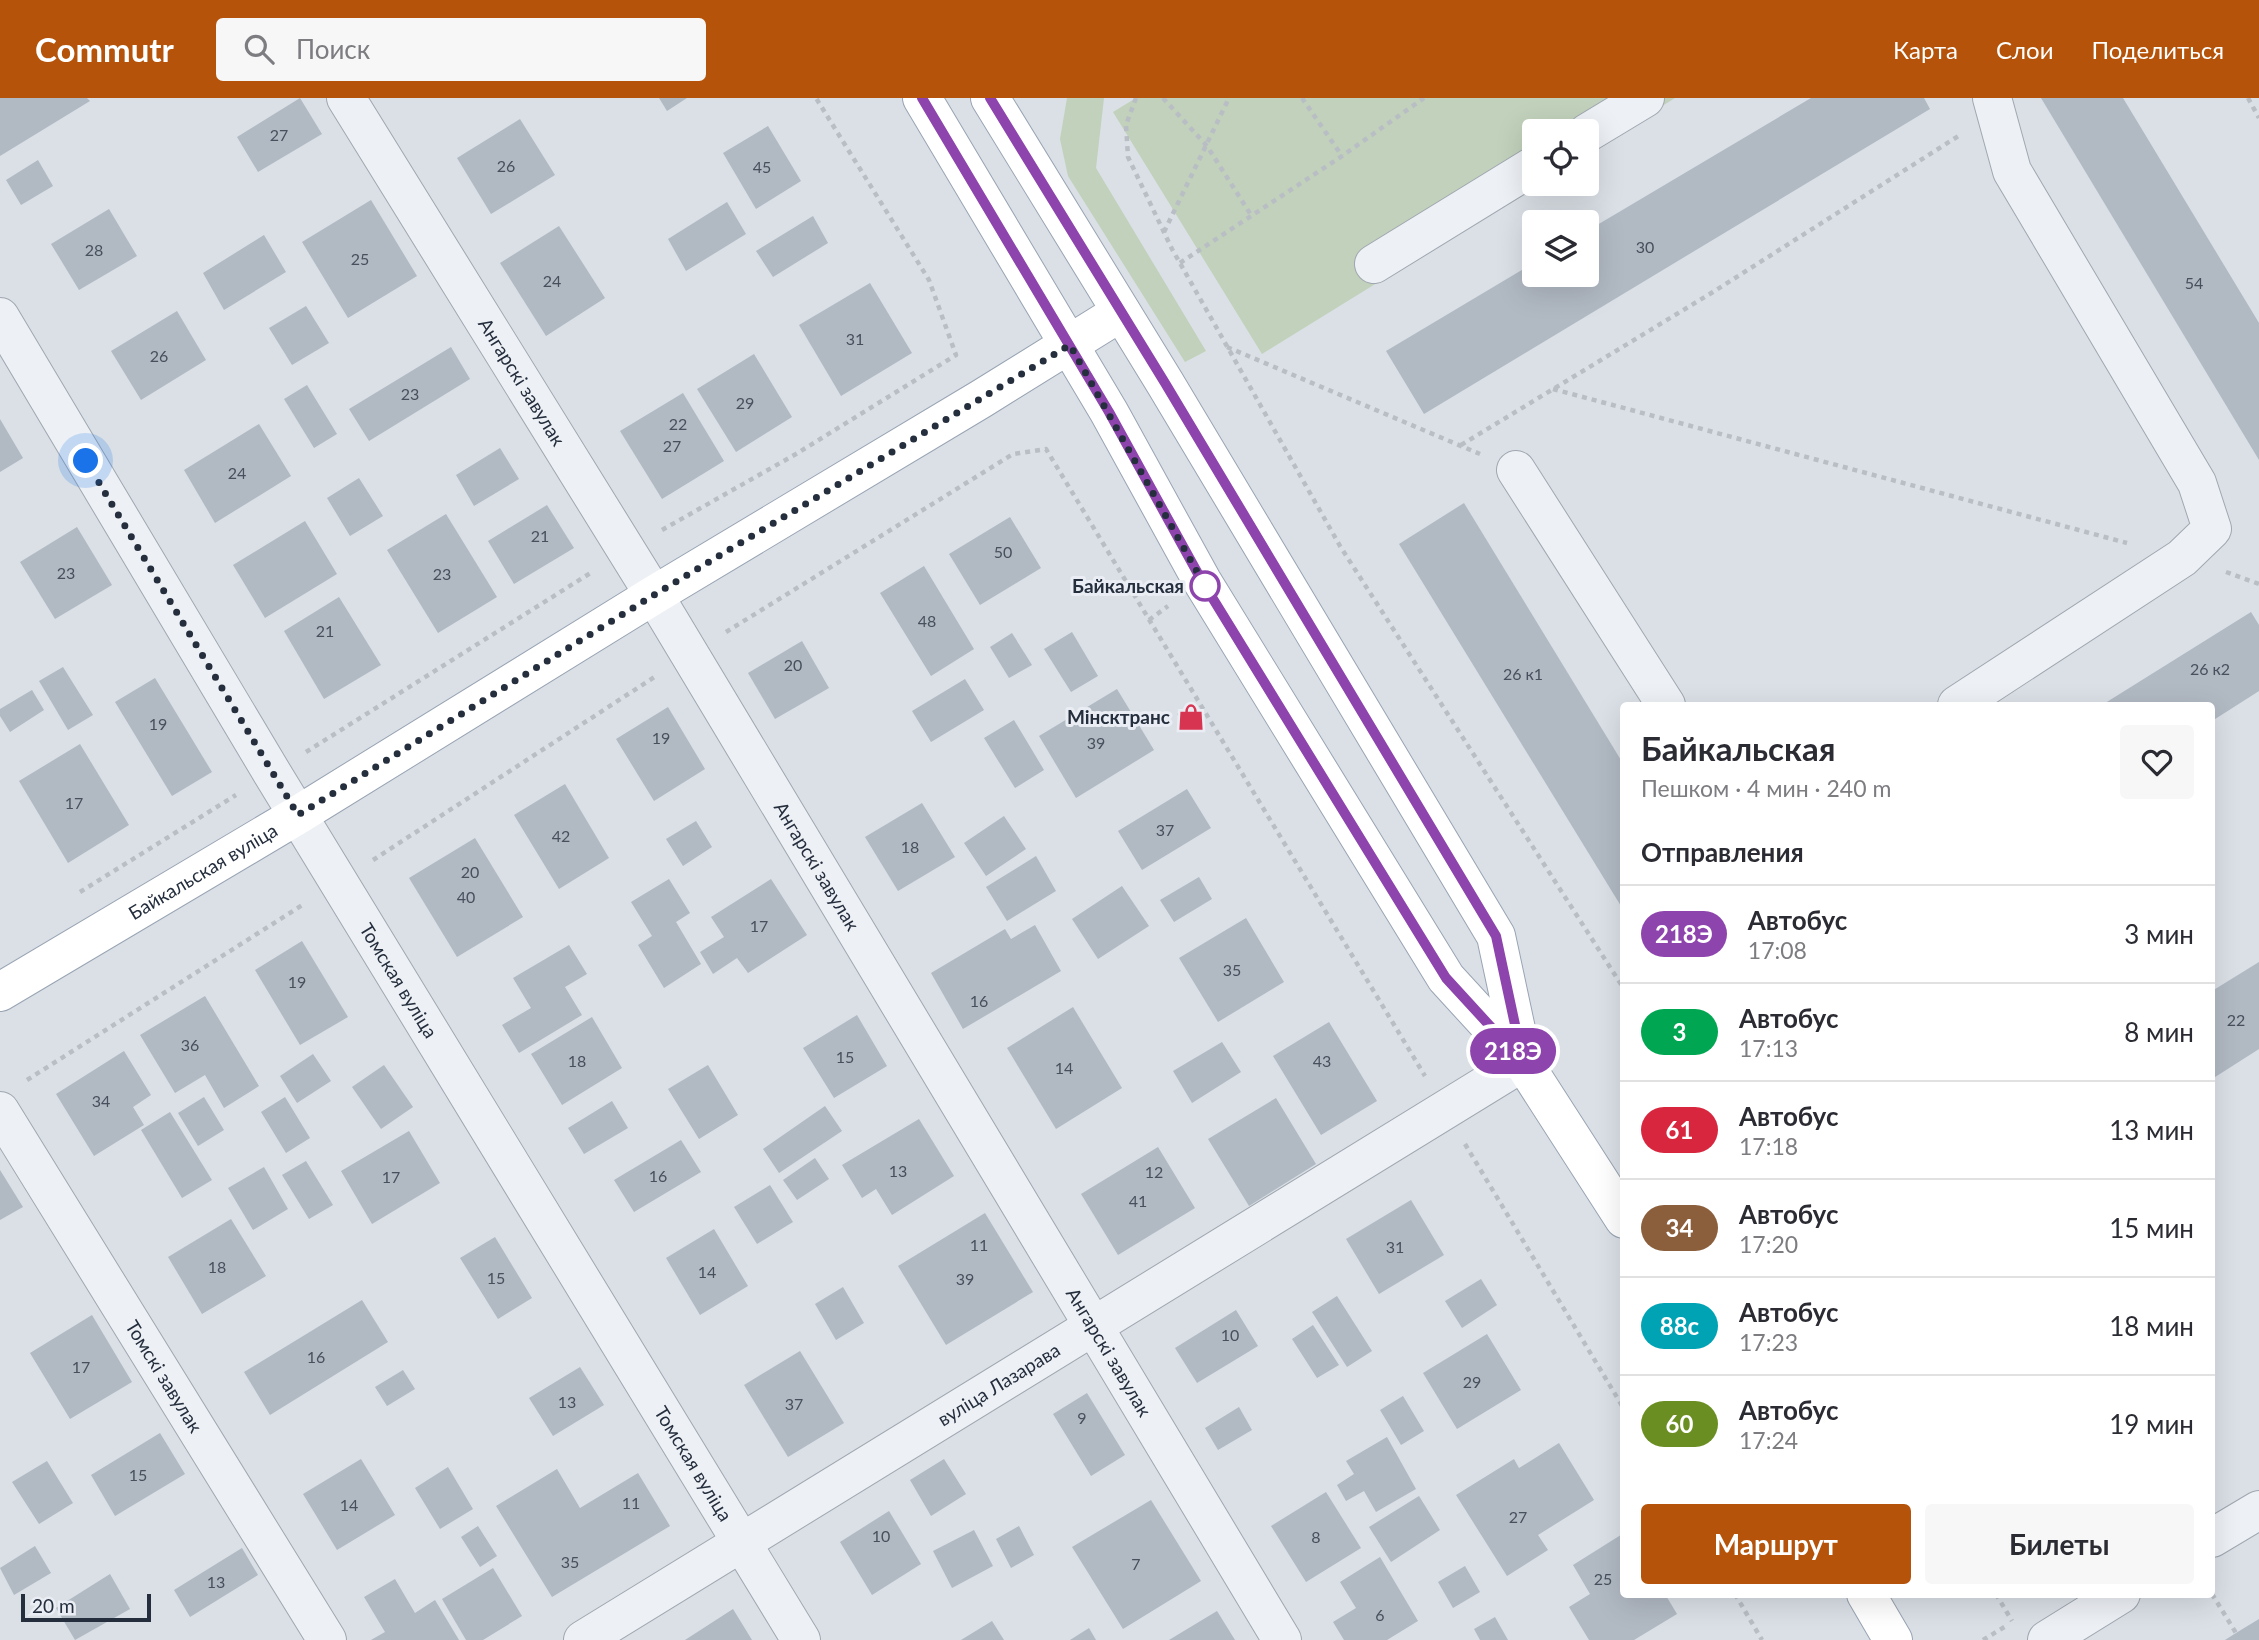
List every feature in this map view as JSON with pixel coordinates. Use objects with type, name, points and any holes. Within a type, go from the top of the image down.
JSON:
[{"type":"main road","points":[[922,98],[1070,345],[1202,581],[1446,978],[1523,1062],[1620,1213]]},
{"type":"main road","points":[[990,98],[1496,936],[1523,1062]]},
{"type":"main road","name":"Байкальская вуліца","points":[[0,992],[298,815],[1121,312]]},
{"type":"main road","points":[[1868,1598],[1893,1640]]},
{"type":"street","name":"Ангарскі завулак","points":[[346,98],[654,595],[1282,1640]]},
{"type":"street","points":[[1599,126],[1645,98]]},
{"type":"street","points":[[1962,702],[2182,558],[2212,529],[2197,483],[2012,171],[1993,105]]},
{"type":"street","points":[[1374,264],[1522,173]]},
{"type":"street","name":"Томская вуліца","points":[[0,317],[272,773],[801,1640]]},
{"type":"street","points":[[1516,470],[1664,702]]},
{"type":"street","name":"вуліца Лазарава","points":[[583,1640],[1523,1062]]},
{"type":"street","name":"Томскі завулак","points":[[12,1096],[327,1640]]},
{"type":"street","points":[[2215,1536],[2259,1510]]},
{"type":"street","points":[[2047,1640],[2115,1598]]},
{"type":"path","points":[[71,897],[626,550],[796,454],[956,355],[929,280],[816,98]]},
{"type":"path","points":[[1136,98],[1126,125],[1128,157],[1163,232],[1340,547],[1620,983]]},
{"type":"path","points":[[1163,98],[1207,146],[1251,215]]},
{"type":"path","points":[[1163,232],[1229,98]]},
{"type":"path","points":[[1303,98],[1342,156]]},
{"type":"path","points":[[1180,263],[1342,156],[1424,98]]},
{"type":"path","points":[[2248,98],[2259,118]]},
{"type":"path","points":[[1461,445],[1713,292],[1993,105]]},
{"type":"path","points":[[1226,346],[1516,470]]},
{"type":"path","points":[[1553,389],[2182,558],[2259,584]]},
{"type":"path","points":[[12,1096],[689,654],[1013,454],[1046,449],[1620,1402]]},
{"type":"path","points":[[1737,1598],[1762,1640]]},
{"type":"path","points":[[2214,1598],[2236,1633]]},
{"type":"path","points":[[1983,1640],[2013,1622]]},
{"type":"green space","points":[[1067,98],[1104,98],[1096,168],[1206,351],[1185,362],[1068,176],[1060,139]]},
{"type":"green space","points":[[1136,98],[1675,98],[1599,146],[1599,119],[1522,119],[1522,193],[1262,354],[1113,112]]},
{"type":"building","points":[[0,98],[87,98],[90,101],[0,156]]},
{"type":"building","points":[[300,98],[322,134],[258,172],[237,137]]},
{"type":"building","points":[[659,98],[687,98],[667,111]]},
{"type":"building","points":[[1811,98],[1924,98],[1930,109],[1424,414],[1386,351],[1522,270],[1522,287],[1599,287],[1599,224]]},
{"type":"building","points":[[2041,98],[2123,98],[2259,323],[2259,460]]},
{"type":"building","points":[[520,119],[555,175],[491,214],[457,158]]},
{"type":"building","points":[[768,126],[801,181],[756,209],[723,153]]},
{"type":"building","points":[[38,160],[53,186],[21,205],[6,180]]},
{"type":"building","points":[[371,200],[417,276],[348,318],[302,242]]},
{"type":"building","points":[[727,202],[746,234],[686,271],[668,239]]},
{"type":"building","points":[[109,209],[137,256],[79,290],[51,244]]},
{"type":"building","points":[[813,216],[828,243],[773,277],[756,251]]},
{"type":"building","points":[[559,226],[605,298],[546,336],[500,263]]},
{"type":"building","points":[[264,235],[286,272],[224,310],[203,273]]},
{"type":"building","points":[[870,283],[912,353],[841,396],[799,325]]},
{"type":"building","points":[[306,306],[329,343],[292,365],[269,328]]},
{"type":"building","points":[[177,311],[206,360],[141,400],[111,351]]},
{"type":"building","points":[[451,347],[470,379],[369,441],[349,409]]},
{"type":"building","points":[[754,354],[792,417],[736,452],[697,389]]},
{"type":"building","points":[[307,385],[337,434],[314,448],[284,399]]},
{"type":"building","points":[[683,393],[724,461],[662,499],[620,431]]},
{"type":"building","points":[[0,419],[23,458],[0,472]]},
{"type":"building","points":[[259,424],[291,476],[215,523],[184,470]]},
{"type":"building","points":[[500,448],[519,479],[474,506],[456,475]]},
{"type":"building","points":[[359,478],[383,516],[350,536],[327,498]]},
{"type":"building","points":[[1464,503],[1620,758],[1620,904],[1399,544]]},
{"type":"building","points":[[547,505],[574,548],[514,584],[488,541]]},
{"type":"building","points":[[446,514],[497,597],[438,633],[387,550]]},
{"type":"building","points":[[1010,517],[1041,568],[980,605],[949,554]]},
{"type":"building","points":[[305,521],[337,574],[265,618],[233,565]]},
{"type":"building","points":[[77,527],[112,585],[55,619],[20,562]]},
{"type":"building","points":[[924,566],[974,649],[931,676],[880,593]]},
{"type":"building","points":[[339,597],[381,665],[324,699],[284,631]]},
{"type":"building","points":[[2251,612],[2259,625],[2259,691],[2215,719],[2215,702],[2107,702]]},
{"type":"building","points":[[1072,632],[1098,676],[1071,692],[1044,649]]},
{"type":"building","points":[[1012,633],[1032,665],[1009,678],[990,647]]},
{"type":"building","points":[[802,641],[829,688],[775,719],[748,673]]},
{"type":"building","points":[[63,667],[93,715],[68,730],[39,681]]},
{"type":"building","points":[[155,678],[212,772],[172,796],[115,702]]},
{"type":"building","points":[[965,679],[984,710],[931,742],[912,711]]},
{"type":"building","points":[[1117,689],[1154,750],[1076,798],[1039,736]]},
{"type":"building","points":[[32,690],[44,710],[10,732],[0,716],[0,709]]},
{"type":"building","name":"Мінсктранс","points":[[1194,703],[1204,720],[1187,730],[1177,714]]},
{"type":"building","points":[[668,707],[705,769],[654,801],[616,739]]},
{"type":"building","points":[[1014,720],[1044,770],[1015,788],[984,738]]},
{"type":"building","points":[[80,744],[129,825],[68,863],[19,781]]},
{"type":"building","points":[[565,784],[609,858],[559,889],[514,815]]},
{"type":"building","points":[[1187,789],[1211,828],[1142,870],[1118,831]]},
{"type":"building","points":[[922,803],[955,857],[898,891],[865,837]]},
{"type":"building","points":[[1004,816],[1026,849],[986,876],[964,843]]},
{"type":"building","points":[[696,821],[712,847],[683,866],[666,839]]},
{"type":"building","points":[[475,838],[523,917],[457,957],[409,878]]},
{"type":"building","points":[[1036,856],[1056,891],[1007,921],[986,887]]},
{"type":"building","points":[[1199,877],[1212,899],[1174,922],[1160,900]]},
{"type":"building","points":[[669,879],[690,913],[676,922],[701,964],[664,988],[638,945],[652,936],[631,902]]},
{"type":"building","points":[[771,879],[807,935],[748,973],[737,958],[713,974],[700,952],[724,937],[711,917]]},
{"type":"building","points":[[1122,886],[1149,926],[1098,959],[1072,919]]},
{"type":"building","points":[[1246,918],[1284,982],[1218,1022],[1179,958]]},
{"type":"building","points":[[1035,925],[1061,971],[963,1029],[931,973],[1005,929],[1011,939]]},
{"type":"building","points":[[302,941],[348,1017],[300,1045],[255,970]]},
{"type":"building","points":[[569,945],[587,974],[565,987],[582,1015],[519,1053],[502,1025],[531,1008],[513,978]]},
{"type":"building","points":[[2259,962],[2259,1049],[2215,1077],[2215,989]]},
{"type":"building","points":[[205,996],[259,1086],[224,1108],[205,1075],[175,1093],[140,1035]]},
{"type":"building","points":[[1073,1007],[1122,1088],[1056,1129],[1007,1048]]},
{"type":"building","points":[[857,1015],[887,1066],[834,1098],[803,1048]]},
{"type":"building","points":[[592,1017],[622,1068],[562,1105],[531,1054]]},
{"type":"building","points":[[1329,1022],[1377,1101],[1321,1135],[1273,1056]]},
{"type":"building","points":[[1222,1042],[1241,1072],[1192,1103],[1173,1071]]},
{"type":"building","points":[[124,1051],[151,1095],[133,1107],[144,1125],[94,1156],[56,1094]]},
{"type":"building","points":[[313,1054],[331,1081],[297,1103],[280,1076]]},
{"type":"building","points":[[384,1065],[413,1107],[381,1129],[352,1087]]},
{"type":"building","points":[[708,1065],[738,1115],[699,1139],[668,1089]]},
{"type":"building","points":[[204,1097],[224,1130],[198,1146],[178,1113]]},
{"type":"building","points":[[285,1097],[310,1138],[286,1153],[261,1112]]},
{"type":"building","points":[[1276,1098],[1316,1164],[1249,1206],[1208,1139]]},
{"type":"building","points":[[612,1101],[628,1128],[584,1154],[568,1128]]},
{"type":"building","points":[[825,1106],[842,1131],[779,1173],[763,1149]]},
{"type":"building","points":[[170,1112],[212,1180],[182,1198],[141,1130]]},
{"type":"building","points":[[919,1119],[954,1176],[892,1215],[876,1189],[862,1198],[842,1165]]},
{"type":"building","points":[[409,1131],[440,1183],[372,1224],[341,1171]]},
{"type":"building","points":[[681,1140],[701,1172],[634,1212],[614,1180]]},
{"type":"building","points":[[1158,1147],[1195,1208],[1118,1255],[1081,1194]]},
{"type":"building","points":[[815,1158],[829,1179],[797,1200],[783,1180]]},
{"type":"building","points":[[306,1161],[333,1205],[309,1219],[282,1175]]},
{"type":"building","points":[[264,1167],[288,1209],[253,1230],[228,1188]]},
{"type":"building","points":[[0,1170],[23,1207],[0,1220]]},
{"type":"building","points":[[770,1185],[793,1222],[757,1244],[734,1207]]},
{"type":"building","points":[[1411,1200],[1444,1255],[1379,1294],[1346,1239]]},
{"type":"building","points":[[985,1213],[1033,1292],[946,1345],[898,1266]]},
{"type":"building","points":[[231,1219],[266,1276],[202,1314],[168,1257]]},
{"type":"building","points":[[714,1229],[748,1286],[700,1315],[666,1258]]},
{"type":"building","points":[[495,1237],[532,1298],[498,1319],[460,1258]]},
{"type":"building","points":[[1481,1279],[1497,1305],[1462,1328],[1445,1301]]},
{"type":"building","points":[[843,1287],[864,1323],[836,1340],[815,1304]]},
{"type":"building","points":[[1337,1296],[1372,1351],[1347,1367],[1312,1312]]},
{"type":"building","points":[[362,1300],[388,1342],[270,1415],[244,1372]]},
{"type":"building","points":[[1236,1310],[1258,1346],[1197,1383],[1175,1348]]},
{"type":"building","points":[[92,1315],[132,1382],[70,1419],[30,1353]]},
{"type":"building","points":[[1313,1325],[1339,1365],[1317,1378],[1292,1339]]},
{"type":"building","points":[[1487,1334],[1521,1390],[1457,1429],[1423,1373]]},
{"type":"building","points":[[800,1351],[844,1423],[788,1457],[744,1385]]},
{"type":"building","points":[[580,1367],[604,1405],[553,1436],[529,1398]]},
{"type":"building","points":[[403,1370],[415,1389],[387,1406],[375,1387]]},
{"type":"building","points":[[1087,1393],[1125,1455],[1091,1476],[1053,1414]]},
{"type":"building","points":[[1403,1396],[1424,1431],[1401,1445],[1380,1410]]},
{"type":"building","points":[[1239,1407],[1252,1430],[1218,1450],[1205,1428]]},
{"type":"building","points":[[160,1433],[185,1474],[115,1516],[91,1475]]},
{"type":"building","points":[[1387,1437],[1416,1489],[1376,1512],[1364,1491],[1346,1501],[1337,1485],[1354,1474],[1346,1461]]},
{"type":"building","points":[[1559,1443],[1594,1500],[1538,1535],[1548,1550],[1507,1576],[1456,1495],[1514,1459],[1519,1468]]},
{"type":"building","points":[[361,1459],[395,1515],[337,1550],[303,1494]]},
{"type":"building","points":[[944,1459],[966,1494],[931,1516],[910,1480]]},
{"type":"building","points":[[47,1461],[73,1503],[39,1524],[12,1482]]},
{"type":"building","points":[[448,1467],[473,1509],[440,1529],[415,1488]]},
{"type":"building","points":[[557,1469],[580,1508],[638,1473],[670,1526],[552,1597],[496,1506]]},
{"type":"building","points":[[1326,1492],[1361,1548],[1306,1582],[1271,1526]]},
{"type":"building","points":[[1419,1496],[1440,1530],[1391,1562],[1369,1527]]},
{"type":"building","points":[[1151,1500],[1201,1581],[1123,1629],[1072,1547]]},
{"type":"building","points":[[889,1511],[921,1564],[872,1595],[840,1542]]},
{"type":"building","points":[[478,1526],[497,1556],[480,1567],[461,1537]]},
{"type":"building","points":[[1019,1526],[1034,1555],[1011,1568],[996,1539]]},
{"type":"building","points":[[974,1530],[993,1566],[952,1588],[933,1551]]},
{"type":"building","points":[[1620,1536],[1620,1598],[1667,1598],[1677,1614],[1634,1640],[1589,1640],[1569,1607],[1590,1594],[1573,1565]]},
{"type":"building","points":[[35,1546],[51,1573],[14,1595],[0,1568]]},
{"type":"building","points":[[242,1548],[258,1575],[190,1617],[174,1590]]},
{"type":"building","points":[[1380,1557],[1418,1621],[1387,1640],[1344,1640],[1333,1622],[1356,1608],[1340,1582]]},
{"type":"building","points":[[1465,1566],[1480,1592],[1453,1608],[1438,1582]]},
{"type":"building","points":[[493,1568],[522,1616],[483,1640],[466,1640],[442,1599]]},
{"type":"building","points":[[110,1574],[130,1609],[75,1640],[56,1608]]},
{"type":"building","points":[[395,1579],[415,1613],[435,1600],[459,1640],[371,1640],[385,1632],[364,1597]]},
{"type":"building","points":[[733,1609],[752,1640],[685,1640]]},
{"type":"building","points":[[1217,1611],[1235,1640],[1169,1640]]},
{"type":"building","points":[[1495,1617],[1508,1640],[1480,1640],[1474,1629]]},
{"type":"building","points":[[2259,1619],[2259,1640],[2225,1640],[2236,1633]]},
{"type":"building","points":[[992,1621],[1004,1640],[961,1640]]},
{"type":"building","points":[[1089,1628],[1096,1640],[1070,1640]]},
{"type":"bus line","name":"218Э","points":[[922,98],[1109,412],[1202,581],[1446,978],[1523,1062],[1496,936],[1165,383],[990,98]]},
{"type":"place","name":"Байкальская","points":[[1205,586]]},
{"type":"place","name":"Мінсктранс","points":[[1191,717]]},
{"type":"route","points":[[86,461],[298,815],[654,595],[1070,345],[1205,586]]}]
